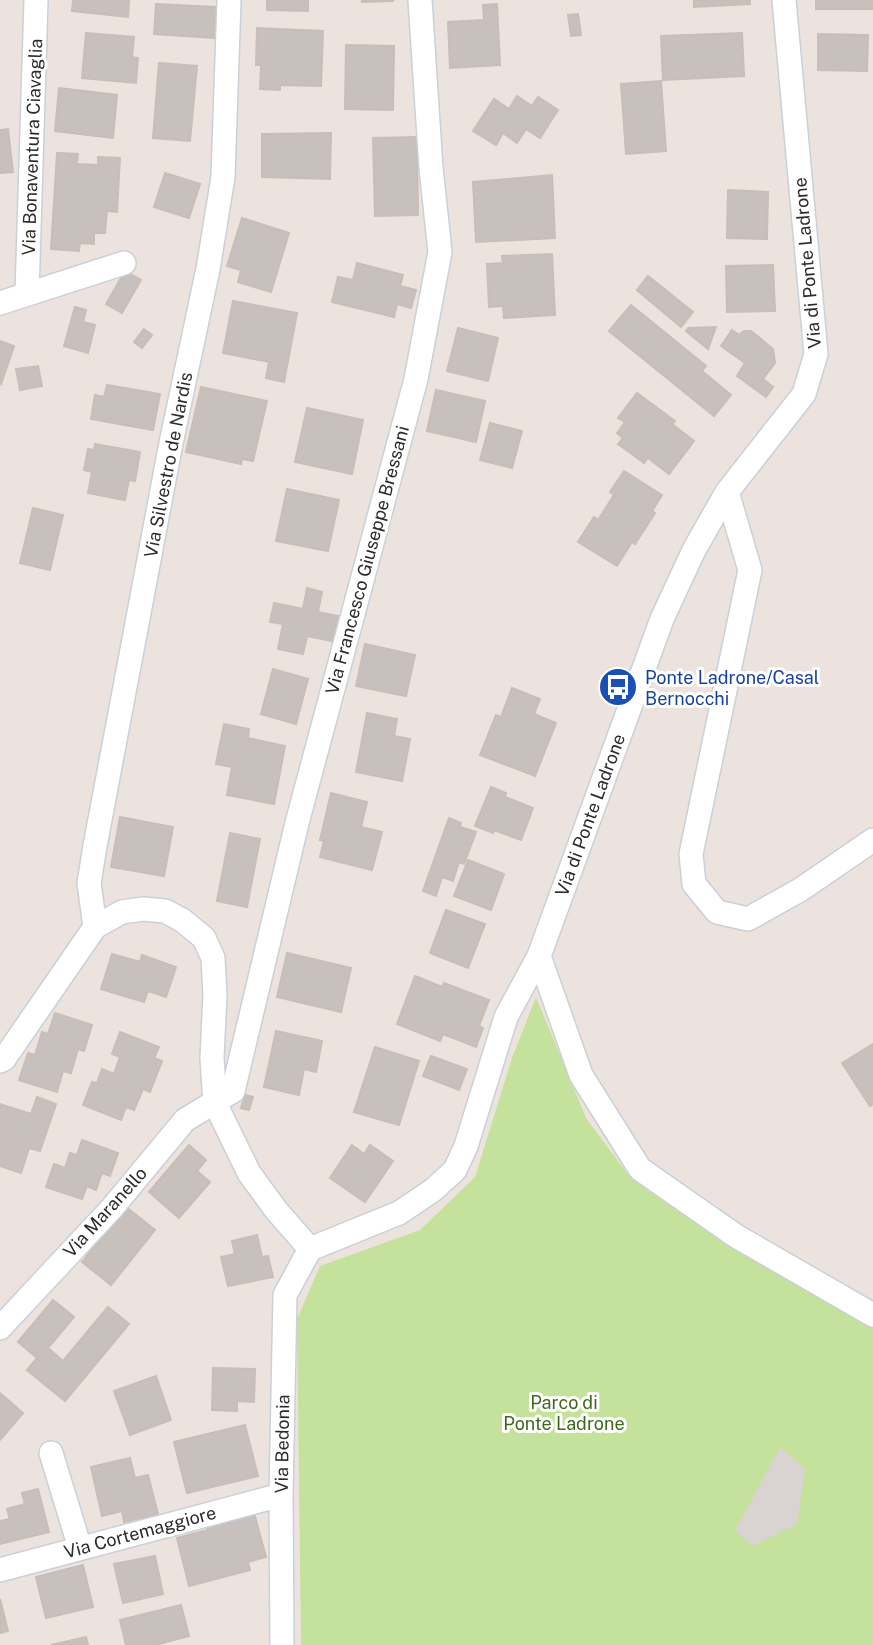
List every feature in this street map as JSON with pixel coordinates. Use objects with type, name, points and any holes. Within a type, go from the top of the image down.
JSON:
[{"type":"street","name":"Via Bonaventura Ciavaglia","points":[[27,294],[36,0]]},
{"type":"street","name":"Via Silvestro de Nardis","points":[[95,926],[89,883],[95,846],[171,443],[208,269],[223,177],[229,0]]},
{"type":"street","name":"Via Francesco Giuseppe Bressani","points":[[215,1103],[233,1091],[247,1040],[300,810],[416,379],[440,252],[431,168],[420,0]]},
{"type":"street","name":"Via di Ponte Ladrone","points":[[310,1249],[399,1213],[433,1190],[455,1170],[466,1146],[506,1017],[538,956],[662,619],[694,550],[727,492],[804,394],[816,354],[784,0]]},
{"type":"street","points":[[0,303],[124,263]]},
{"type":"street","points":[[727,492],[750,570],[691,854],[694,884],[717,912],[748,919],[800,890],[873,841]]},
{"type":"street","points":[[0,1061],[4,1059],[95,926],[122,912],[143,909],[173,916],[204,938],[212,958],[215,994],[212,1058],[215,1103],[248,1173],[310,1249]]},
{"type":"street","points":[[538,956],[581,1075],[640,1169],[736,1236],[873,1315]]},
{"type":"street","name":"Via Maranello","points":[[0,1328],[112,1208],[185,1120],[215,1103]]},
{"type":"street","name":"Via Bedonia","points":[[282,1645],[281,1495],[285,1295],[310,1249]]},
{"type":"street","points":[[51,1453],[80,1548]]},
{"type":"street","name":"Via Cortemaggiore","points":[[0,1570],[281,1495]]},
{"type":"green space","name":"Parco di Ponte Ladrone","points":[[536,997],[586,1118],[629,1176],[802,1288],[873,1323],[873,1645],[301,1645],[297,1319],[320,1266],[420,1230],[475,1177],[512,1058]]},
{"type":"shaded area","points":[[780,1447],[805,1469],[797,1524],[753,1546],[735,1531]]},
{"type":"building","points":[[73,0],[129,0],[128,17],[72,11]]},
{"type":"building","points":[[267,0],[308,0],[308,11],[267,10]]},
{"type":"building","points":[[393,0],[393,1],[362,2]]},
{"type":"building","points":[[694,0],[750,0],[750,4],[694,7]]},
{"type":"building","points":[[816,0],[873,0],[873,9],[816,9]]},
{"type":"building","points":[[156,4],[216,7],[214,38],[154,34]]},
{"type":"building","points":[[497,4],[500,65],[450,68],[448,22],[484,20],[483,5]]},
{"type":"building","points":[[578,14],[581,35],[571,36],[568,15]]},
{"type":"building","points":[[257,28],[323,31],[321,86],[280,85],[280,90],[260,89],[261,65],[256,65]]},
{"type":"building","points":[[86,33],[134,37],[132,57],[138,58],[136,83],[82,78]]},
{"type":"building","points":[[742,33],[744,76],[663,80],[661,36]]},
{"type":"building","points":[[818,34],[868,35],[867,71],[818,70]]},
{"type":"building","points":[[346,45],[394,46],[393,110],[345,109]]},
{"type":"building","points":[[159,63],[197,66],[190,141],[153,138]]},
{"type":"building","points":[[661,81],[666,151],[626,154],[621,84]]},
{"type":"building","points":[[59,88],[117,95],[113,138],[55,131]]},
{"type":"building","points":[[517,96],[532,106],[538,97],[558,110],[540,138],[526,129],[517,143],[503,133],[496,145],[473,131],[494,99],[509,109]]},
{"type":"building","points":[[8,129],[13,172],[0,173],[0,130]]},
{"type":"building","points":[[331,133],[330,179],[262,177],[262,134]]},
{"type":"building","points":[[417,137],[418,215],[375,216],[373,138]]},
{"type":"building","points":[[57,153],[78,154],[77,164],[98,165],[98,157],[120,158],[117,212],[107,211],[105,233],[94,233],[94,244],[80,243],[79,251],[51,249]]},
{"type":"building","points":[[165,173],[200,184],[189,218],[154,207]]},
{"type":"building","points":[[552,175],[555,238],[476,242],[473,182]]},
{"type":"building","points":[[728,190],[768,192],[767,239],[727,238]]},
{"type":"building","points":[[242,218],[289,233],[271,292],[238,282],[241,270],[227,266]]},
{"type":"building","points":[[552,254],[555,315],[504,318],[503,306],[489,307],[487,264],[503,263],[502,256]]},
{"type":"building","points":[[357,263],[403,275],[400,286],[416,290],[411,308],[397,304],[394,317],[332,302],[338,277],[353,280]]},
{"type":"building","points":[[773,265],[775,311],[727,312],[726,266]]},
{"type":"building","points":[[125,271],[141,280],[122,313],[106,304]]},
{"type":"building","points":[[648,276],[693,312],[681,327],[637,290]]},
{"type":"building","points":[[233,301],[297,313],[284,382],[266,378],[269,362],[223,353]]},
{"type":"building","points":[[631,305],[706,366],[702,371],[731,395],[714,416],[609,331]]},
{"type":"building","points":[[75,307],[86,310],[83,322],[95,325],[88,353],[64,346]]},
{"type":"building","points":[[716,327],[708,349],[686,331],[688,328]]},
{"type":"building","points":[[458,328],[498,338],[488,381],[447,371]]},
{"type":"building","points":[[144,329],[152,335],[142,348],[134,342]]},
{"type":"building","points":[[732,330],[739,335],[744,331],[751,331],[773,349],[775,363],[763,379],[773,387],[766,397],[737,376],[745,363],[721,346]]},
{"type":"building","points":[[0,341],[14,346],[1,384],[0,383]]},
{"type":"building","points":[[38,366],[42,386],[20,390],[16,369]]},
{"type":"building","points":[[107,385],[160,394],[153,430],[91,419],[95,395],[104,397]]},
{"type":"building","points":[[201,387],[267,401],[253,461],[242,459],[241,464],[186,452]]},
{"type":"building","points":[[436,390],[485,401],[476,442],[427,431]]},
{"type":"building","points":[[637,393],[675,421],[672,424],[694,441],[669,474],[648,458],[644,463],[618,444],[623,438],[617,433],[625,422],[618,418]]},
{"type":"building","points":[[307,408],[363,420],[352,474],[295,462]]},
{"type":"building","points":[[490,423],[522,431],[512,468],[480,460]]},
{"type":"building","points":[[95,444],[140,452],[135,481],[129,480],[125,500],[88,493],[92,472],[84,470],[88,449],[94,450]]},
{"type":"building","points":[[624,471],[662,495],[652,511],[655,513],[617,566],[578,542],[594,517],[598,520],[614,495],[610,492]]},
{"type":"building","points":[[287,489],[339,500],[328,551],[276,541]]},
{"type":"building","points":[[33,508],[63,515],[50,570],[20,563]]},
{"type":"building","points":[[307,588],[322,592],[318,612],[338,616],[332,641],[307,636],[303,654],[278,649],[283,624],[270,622],[274,603],[303,609]]},
{"type":"building","points":[[365,644],[415,655],[406,696],[356,686]]},
{"type":"building","points":[[273,669],[308,679],[296,724],[261,714]]},
{"type":"building","points":[[512,688],[540,699],[534,714],[556,723],[535,776],[480,755],[496,715],[501,717]]},
{"type":"building","points":[[367,713],[397,719],[394,736],[410,739],[402,781],[356,772]]},
{"type":"building","points":[[224,724],[249,729],[248,738],[285,746],[274,804],[227,795],[232,767],[216,764]]},
{"type":"building","points":[[491,787],[506,793],[505,797],[533,808],[521,840],[475,826]]},
{"type":"building","points":[[331,793],[367,802],[361,827],[382,832],[372,870],[320,857],[324,841],[320,840]]},
{"type":"building","points":[[120,817],[173,827],[164,876],[111,867]]},
{"type":"building","points":[[449,818],[461,823],[460,827],[476,832],[464,864],[459,862],[453,881],[442,877],[436,896],[423,891]]},
{"type":"building","points":[[230,833],[260,839],[247,907],[217,901]]},
{"type":"building","points":[[468,860],[504,874],[491,910],[454,896]]},
{"type":"building","points":[[446,910],[485,924],[468,968],[430,953]]},
{"type":"building","points":[[287,953],[351,968],[341,1012],[277,997]]},
{"type":"building","points":[[112,954],[140,962],[142,955],[176,967],[166,997],[148,991],[144,1002],[101,989]]},
{"type":"building","points":[[415,976],[442,987],[444,983],[489,1000],[479,1026],[483,1028],[476,1047],[443,1034],[440,1041],[397,1024]]},
{"type":"building","points":[[55,1013],[92,1025],[84,1051],[78,1049],[71,1073],[63,1071],[57,1092],[19,1080],[28,1053],[35,1055],[42,1032],[48,1034]]},
{"type":"building","points":[[276,1031],[322,1041],[316,1072],[304,1069],[299,1095],[264,1087]]},
{"type":"building","points":[[120,1032],[159,1047],[154,1058],[162,1061],[150,1092],[143,1089],[134,1110],[126,1107],[121,1120],[83,1105],[92,1082],[97,1083],[102,1069],[114,1074],[120,1057],[112,1054]]},
{"type":"building","points":[[873,1044],[873,1104],[870,1106],[842,1063]]},
{"type":"building","points":[[375,1047],[419,1061],[399,1125],[354,1112]]},
{"type":"building","points":[[431,1056],[467,1069],[459,1090],[423,1076]]},
{"type":"building","points":[[245,1095],[253,1097],[249,1110],[241,1108]]},
{"type":"building","points":[[37,1097],[56,1104],[40,1151],[29,1148],[21,1173],[0,1166],[0,1104],[31,1114]]},
{"type":"building","points":[[82,1140],[118,1153],[110,1176],[102,1173],[96,1190],[87,1186],[82,1199],[46,1187],[54,1164],[65,1168],[70,1153],[77,1155]]},
{"type":"building","points":[[189,1145],[206,1160],[197,1171],[210,1182],[179,1218],[149,1192]]},
{"type":"building","points":[[352,1145],[364,1154],[370,1145],[393,1161],[365,1202],[330,1178]]},
{"type":"building","points":[[126,1207],[155,1230],[111,1285],[82,1262]]},
{"type":"building","points":[[257,1235],[262,1257],[268,1256],[273,1277],[228,1286],[221,1257],[235,1254],[232,1241]]},
{"type":"building","points":[[53,1300],[74,1317],[48,1348],[63,1361],[108,1307],[129,1324],[65,1401],[27,1370],[37,1358],[18,1342]]},
{"type":"building","points":[[213,1368],[255,1369],[254,1402],[237,1401],[237,1411],[212,1410]]},
{"type":"building","points":[[156,1376],[171,1420],[130,1435],[114,1391]]},
{"type":"building","points":[[0,1393],[23,1413],[0,1440]]},
{"type":"building","points":[[245,1425],[258,1476],[187,1493],[174,1442]]},
{"type":"building","points":[[130,1458],[135,1478],[148,1475],[158,1514],[124,1522],[122,1511],[102,1516],[91,1467]]},
{"type":"building","points":[[38,1489],[49,1532],[0,1544],[0,1521],[10,1519],[7,1509],[25,1504],[22,1493]]},
{"type":"building","points":[[253,1509],[266,1557],[248,1562],[250,1570],[189,1586],[177,1538],[208,1530],[205,1521]]},
{"type":"building","points":[[155,1556],[163,1594],[123,1603],[114,1564]]},
{"type":"building","points":[[83,1565],[93,1607],[46,1618],[36,1577]]},
{"type":"building","points":[[0,1599],[8,1631],[0,1633]]},
{"type":"building","points":[[181,1605],[189,1636],[155,1645],[126,1645],[120,1620]]},
{"type":"building","points":[[86,1637],[88,1645],[51,1645]]},
{"type":"place","name":"Ponte Ladrone/Casal Bernocchi","points":[[618,687]]}]
